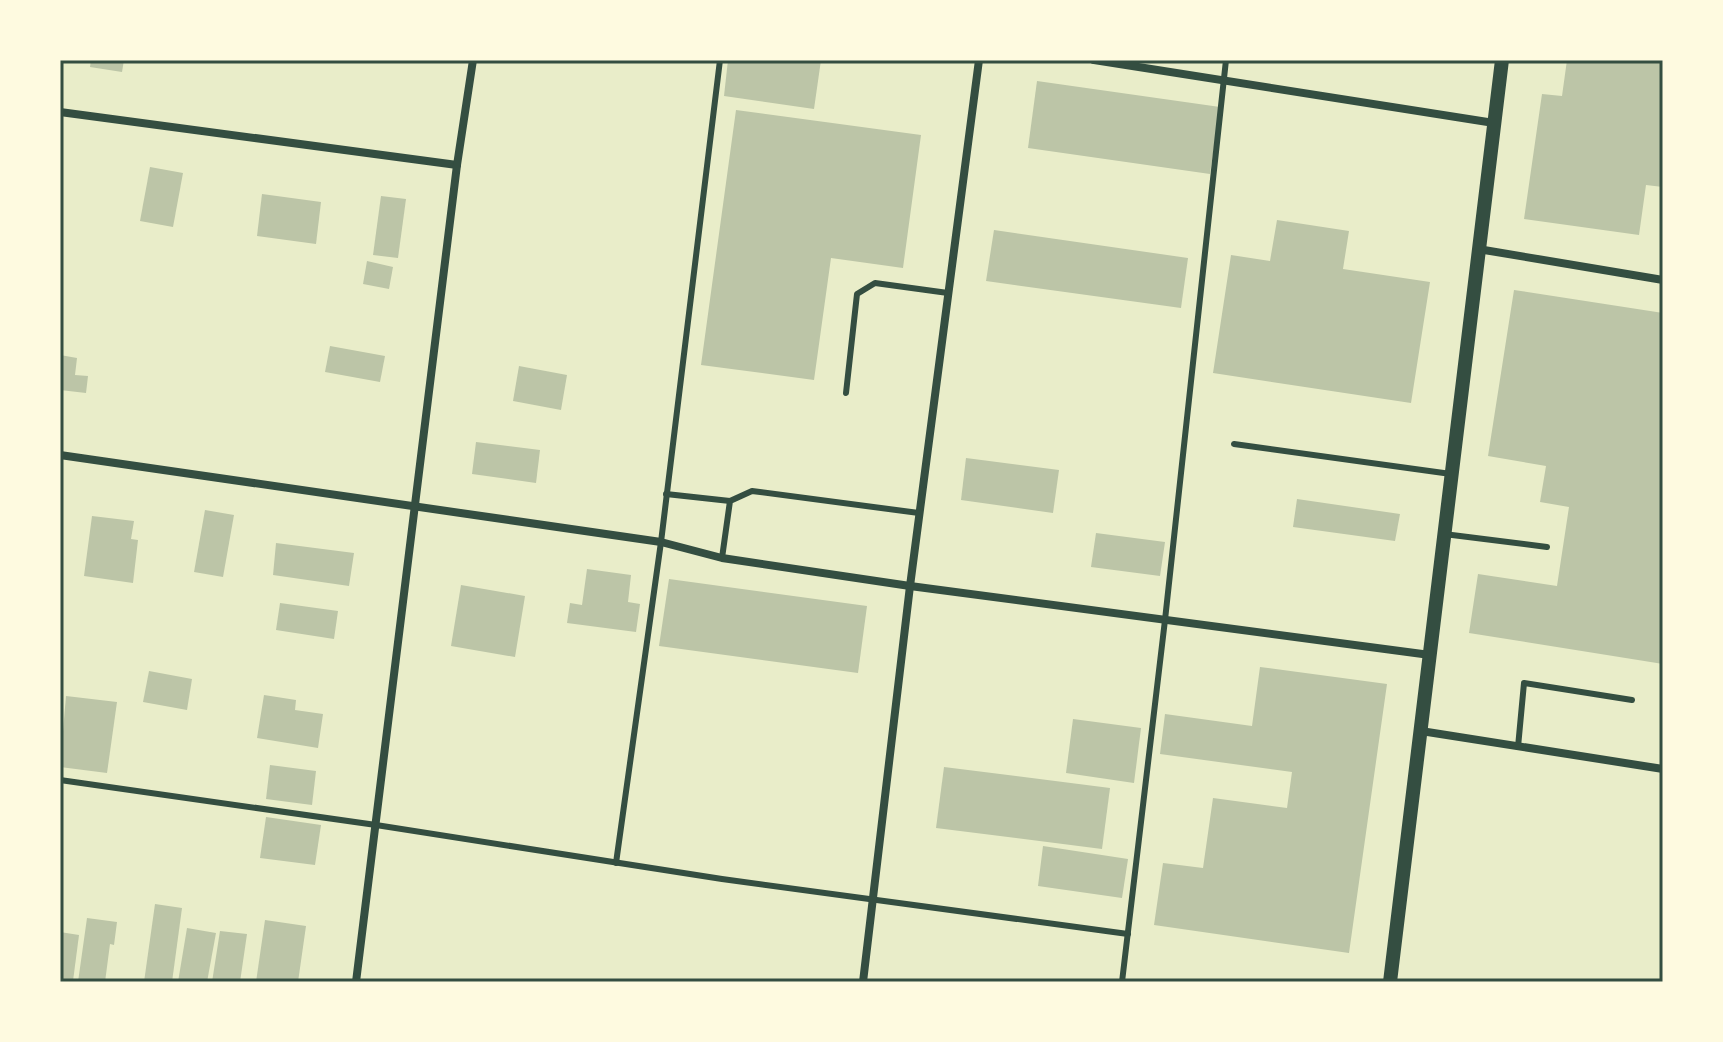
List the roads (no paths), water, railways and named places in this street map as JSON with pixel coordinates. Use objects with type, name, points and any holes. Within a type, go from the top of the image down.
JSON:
[{"type":"street","points":[[356,982],[457,165],[473,60]]},
{"type":"street","points":[[863,982],[919,513],[979,60]]},
{"type":"street","points":[[1094,60],[1494,123]]},
{"type":"street","points":[[1390,982],[1502,60]]},
{"type":"street","points":[[60,112],[457,165]]},
{"type":"street","points":[[1478,249],[1663,280]]},
{"type":"street","points":[[60,455],[661,542],[722,558],[910,586],[1431,655]]},
{"type":"street","points":[[1421,731],[1663,769]]},
{"type":"lane","points":[[616,863],[661,542],[720,60]]},
{"type":"lane","points":[[1122,982],[1226,60]]},
{"type":"lane","points":[[846,393],[857,294],[875,283],[948,293]]},
{"type":"lane","points":[[1234,444],[1451,474]]},
{"type":"lane","points":[[666,494],[730,501],[752,491],[919,513]]},
{"type":"lane","points":[[722,558],[730,501]]},
{"type":"lane","points":[[1444,534],[1547,547]]},
{"type":"lane","points":[[1518,747],[1524,683],[1632,700]]},
{"type":"lane","points":[[60,780],[616,863],[1128,934]]}]
